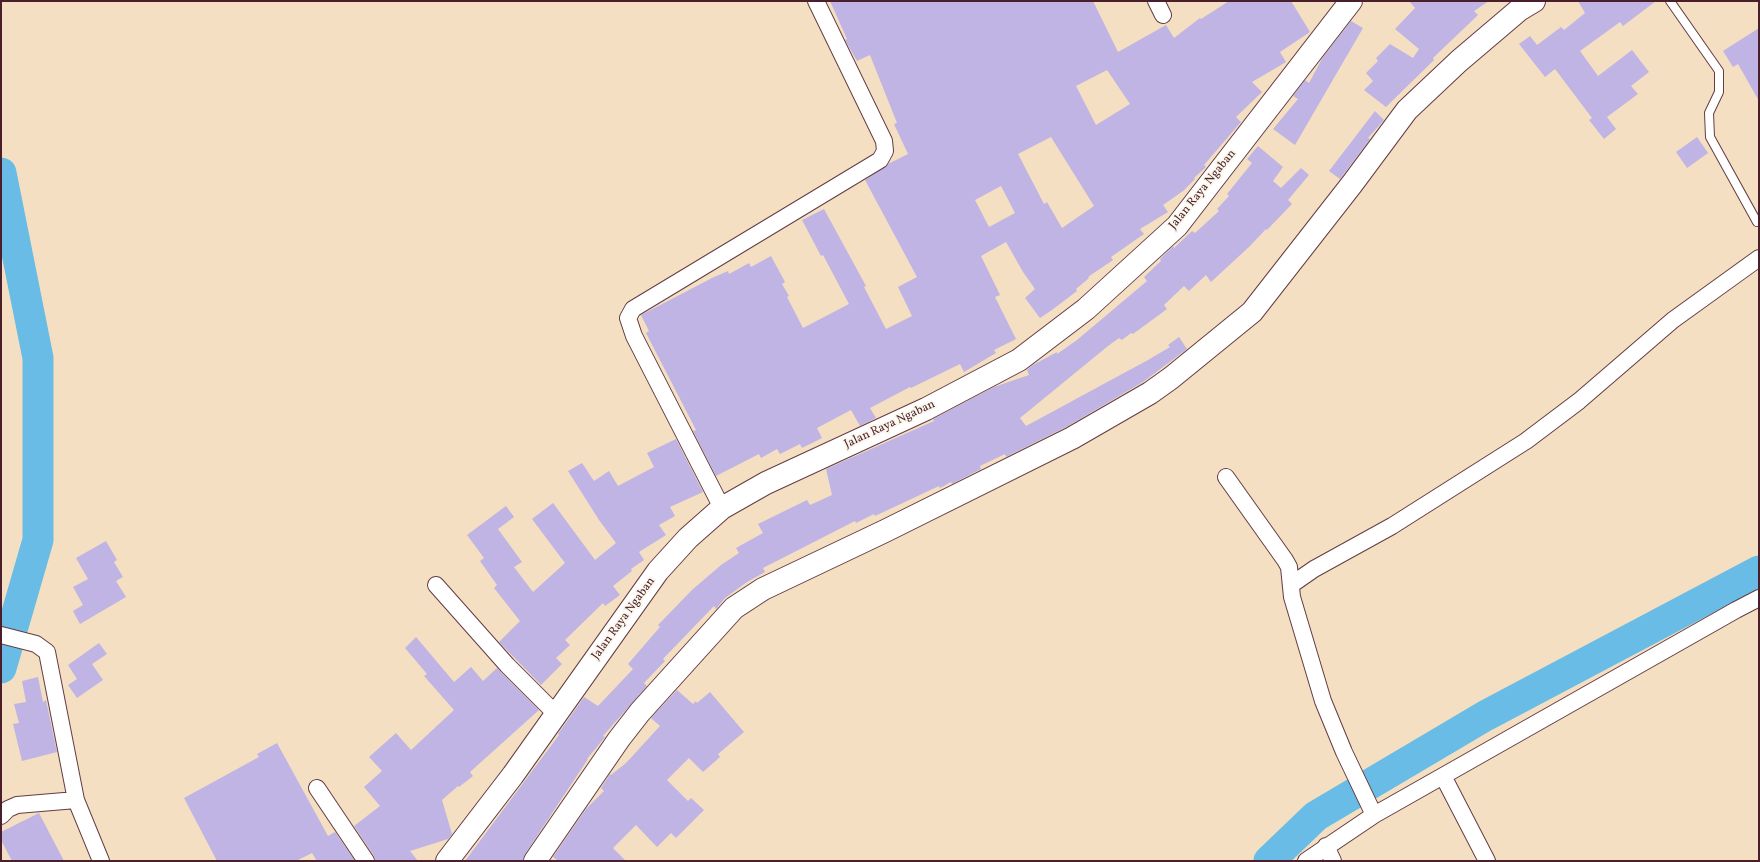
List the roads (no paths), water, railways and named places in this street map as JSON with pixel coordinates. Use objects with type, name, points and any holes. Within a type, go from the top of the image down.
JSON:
[{"type":"street","points":[[722,508],[634,336],[628,318],[633,309],[880,160],[886,151],[884,141],[816,1]]},
{"type":"street","points":[[1156,1],[1163,15]]},
{"type":"street","name":"Jalan Raya Ngaban","points":[[447,861],[475,826],[658,572],[688,538],[722,508],[766,483],[926,409],[972,386],[1019,360],[1074,319],[1177,226],[1351,1]]},
{"type":"street","points":[[534,861],[618,740],[640,712],[734,608],[763,589],[885,531],[1072,438],[1150,393],[1172,378],[1252,312],[1352,184],[1407,110],[1459,61],[1519,10],[1534,1]]},
{"type":"street","points":[[1291,585],[1314,569],[1392,526],[1526,441],[1578,401],[1673,320],[1759,258]]},
{"type":"street","points":[[1226,477],[1289,567],[1292,597],[1323,701],[1344,752],[1374,815]]},
{"type":"street","points":[[436,585],[507,666],[556,714]]},
{"type":"street","points":[[1306,861],[1326,846],[1374,815],[1759,598]]},
{"type":"street","points":[[1,635],[36,644],[47,652],[79,807],[101,861]]},
{"type":"street","points":[[1443,776],[1487,861]]},
{"type":"street","points":[[317,788],[366,861]]},
{"type":"street","points":[[1,816],[8,809],[16,805],[58,802],[79,807]]},
{"type":"street","points":[[1326,846],[1333,861]]},
{"type":"lane","points":[[1670,1],[1719,71],[1719,92],[1709,114],[1710,137],[1757,222]]},
{"type":"waterway","points":[[1,173],[38,358],[38,540],[1,668]]},
{"type":"waterway","points":[[1269,861],[1316,816],[1485,716],[1759,571]]}]
